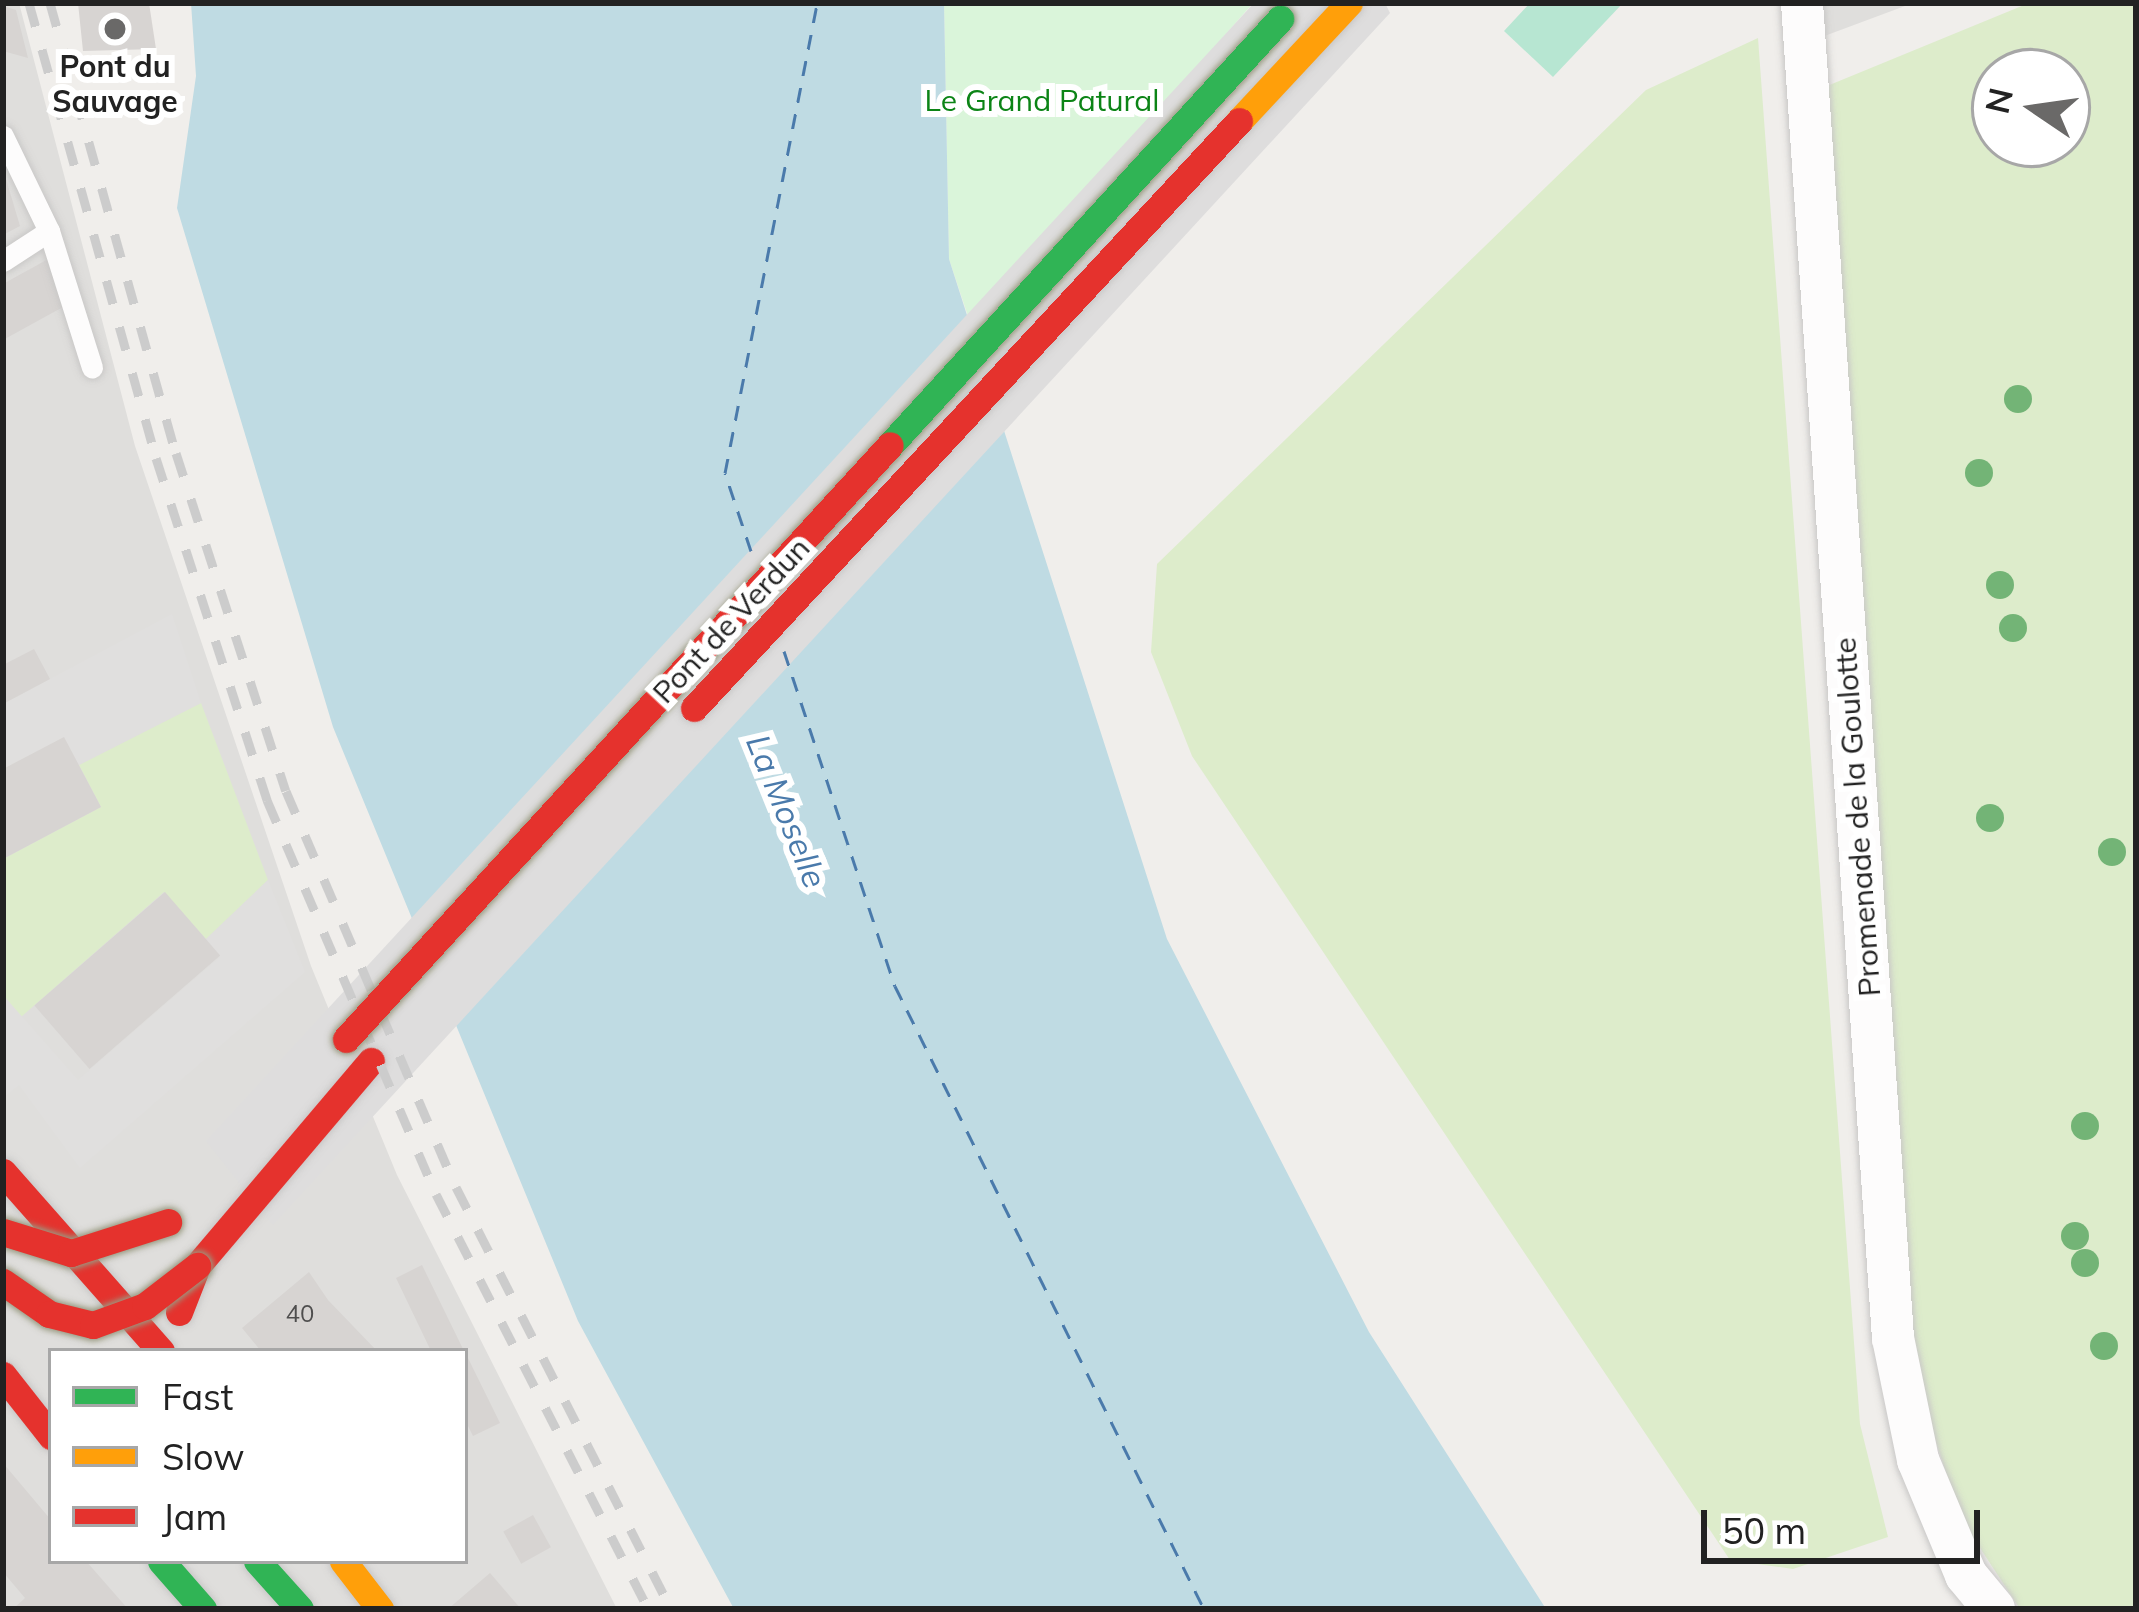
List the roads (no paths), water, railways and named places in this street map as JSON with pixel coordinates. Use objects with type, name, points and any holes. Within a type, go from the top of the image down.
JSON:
[{"type":"main road","name":"Pont de Verdun","points":[[109,1322],[197,1266],[395,1034],[1328,32],[1349,3]]},
{"type":"main road","name":"Pont de Verdun","points":[[330,1057],[1289,11]]},
{"type":"main road","points":[[3,1172],[161,1348]]},
{"type":"main road","points":[[3,1232],[70,1253],[192,1206],[109,1322],[105,1348]]},
{"type":"main road","name":"Pont de Verdun","points":[[165,1348],[197,1266]]},
{"type":"main road","points":[[3,1282],[49,1314],[109,1322]]},
{"type":"main road","points":[[3,1375],[48,1432]]},
{"type":"main road","points":[[164,1564],[203,1609]]},
{"type":"main road","points":[[260,1564],[300,1609]]},
{"type":"main road","points":[[346,1564],[380,1609]]},
{"type":"street","name":"Promenade de la Goulotte","points":[[1802,3],[1893,1338],[1918,1460],[1966,1575],[1994,1609]]},
{"type":"lane","points":[[3,136],[50,231],[92,368]]},
{"type":"lane","points":[[3,261],[50,231]]},
{"type":"water","name":"La Moselle","points":[[191,3],[944,3],[949,259],[1167,939],[1369,1332],[1546,1609],[734,1609],[578,1321],[333,727],[177,208],[196,76]]},
{"type":"railway","points":[[29,3],[156,458],[267,800],[436,1194],[648,1609]]},
{"type":"railway","points":[[50,3],[176,453],[286,791],[456,1187],[671,1609]]},
{"type":"place","name":"Pont du Sauvage","points":[[115,29]]},
{"type":"park label","name":"Le Grand Patural","points":[[1042,100]]}]
